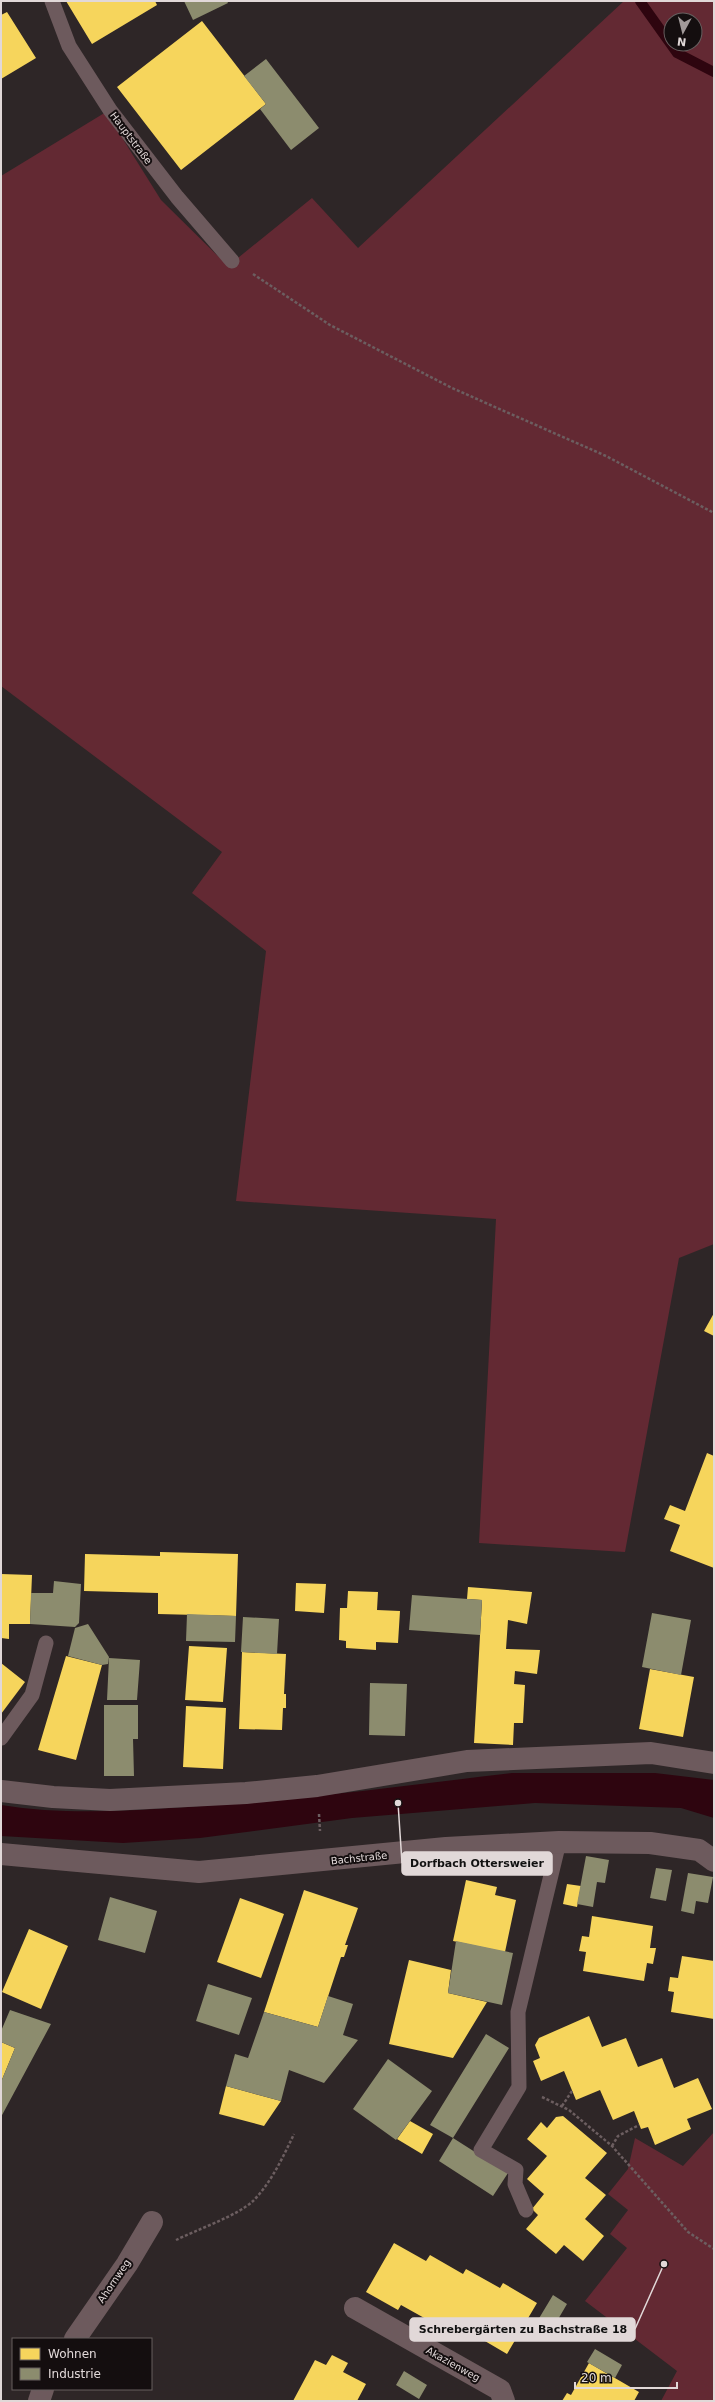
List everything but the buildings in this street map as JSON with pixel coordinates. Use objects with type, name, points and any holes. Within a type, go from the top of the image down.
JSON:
[{"type":"street","points":[[1,1791],[52,1798],[110,1800],[317,1786],[467,1761],[651,1753],[714,1763]]},
{"type":"street","name":"Bachstraße","points":[[1,1854],[199,1872],[446,1848],[559,1842],[650,1843],[699,1850],[714,1861]]},
{"type":"street","name":"Ahornweg","points":[[76,2338],[127,2264],[152,2222]]},
{"type":"street","name":"Akazienweg","points":[[355,2308],[500,2390],[504,2401]]},
{"type":"street","points":[[39,2401],[43,2390]]},
{"type":"lane","name":"Hauptstraße","points":[[52,1],[69,46],[110,110],[177,197],[232,261]]},
{"type":"lane","points":[[1,1738],[32,1695],[46,1642]]},
{"type":"lane","points":[[526,2210],[515,2184],[516,2170],[481,2150],[519,2087],[518,2012],[559,1842]]},
{"type":"path","points":[[232,261],[330,325],[452,388],[606,456],[714,513]]},
{"type":"path","points":[[319,1810],[320,1832]]},
{"type":"path","points":[[519,2087],[562,2106],[612,2146],[688,2232],[714,2249]]},
{"type":"path","points":[[562,2106],[572,2091]]},
{"type":"path","points":[[612,2146],[618,2136],[639,2125]]},
{"type":"path","points":[[169,2243],[212,2224],[252,2202],[276,2171],[294,2134]]},
{"type":"shaded area","points":[[624,1],[714,1],[714,1244],[679,1258],[625,1552],[479,1543],[496,1219],[236,1201],[266,951],[192,893],[222,852],[1,686],[1,176],[106,112],[161,200],[228,266],[312,198],[358,248]]},
{"type":"shaded area","points":[[512,1773],[655,1773],[714,1780],[714,1818],[681,1808],[535,1803],[352,1818],[200,1838],[123,1843],[1,1836],[1,1805],[47,1810],[118,1811],[310,1797]]},
{"type":"shaded area","points":[[714,2132],[714,2401],[661,2401],[677,2371],[585,2301],[627,2248],[610,2234],[628,2210],[608,2194],[628,2169],[635,2138],[683,2166]]},
{"type":"waterway","points":[[640,1],[677,53],[714,72]]},
{"type":"place","name":"Dorfbach Ottersweier","points":[[398,1803]]},
{"type":"place","name":"Schrebergärten zu Bachstraße 18","points":[[664,2264]]}]
